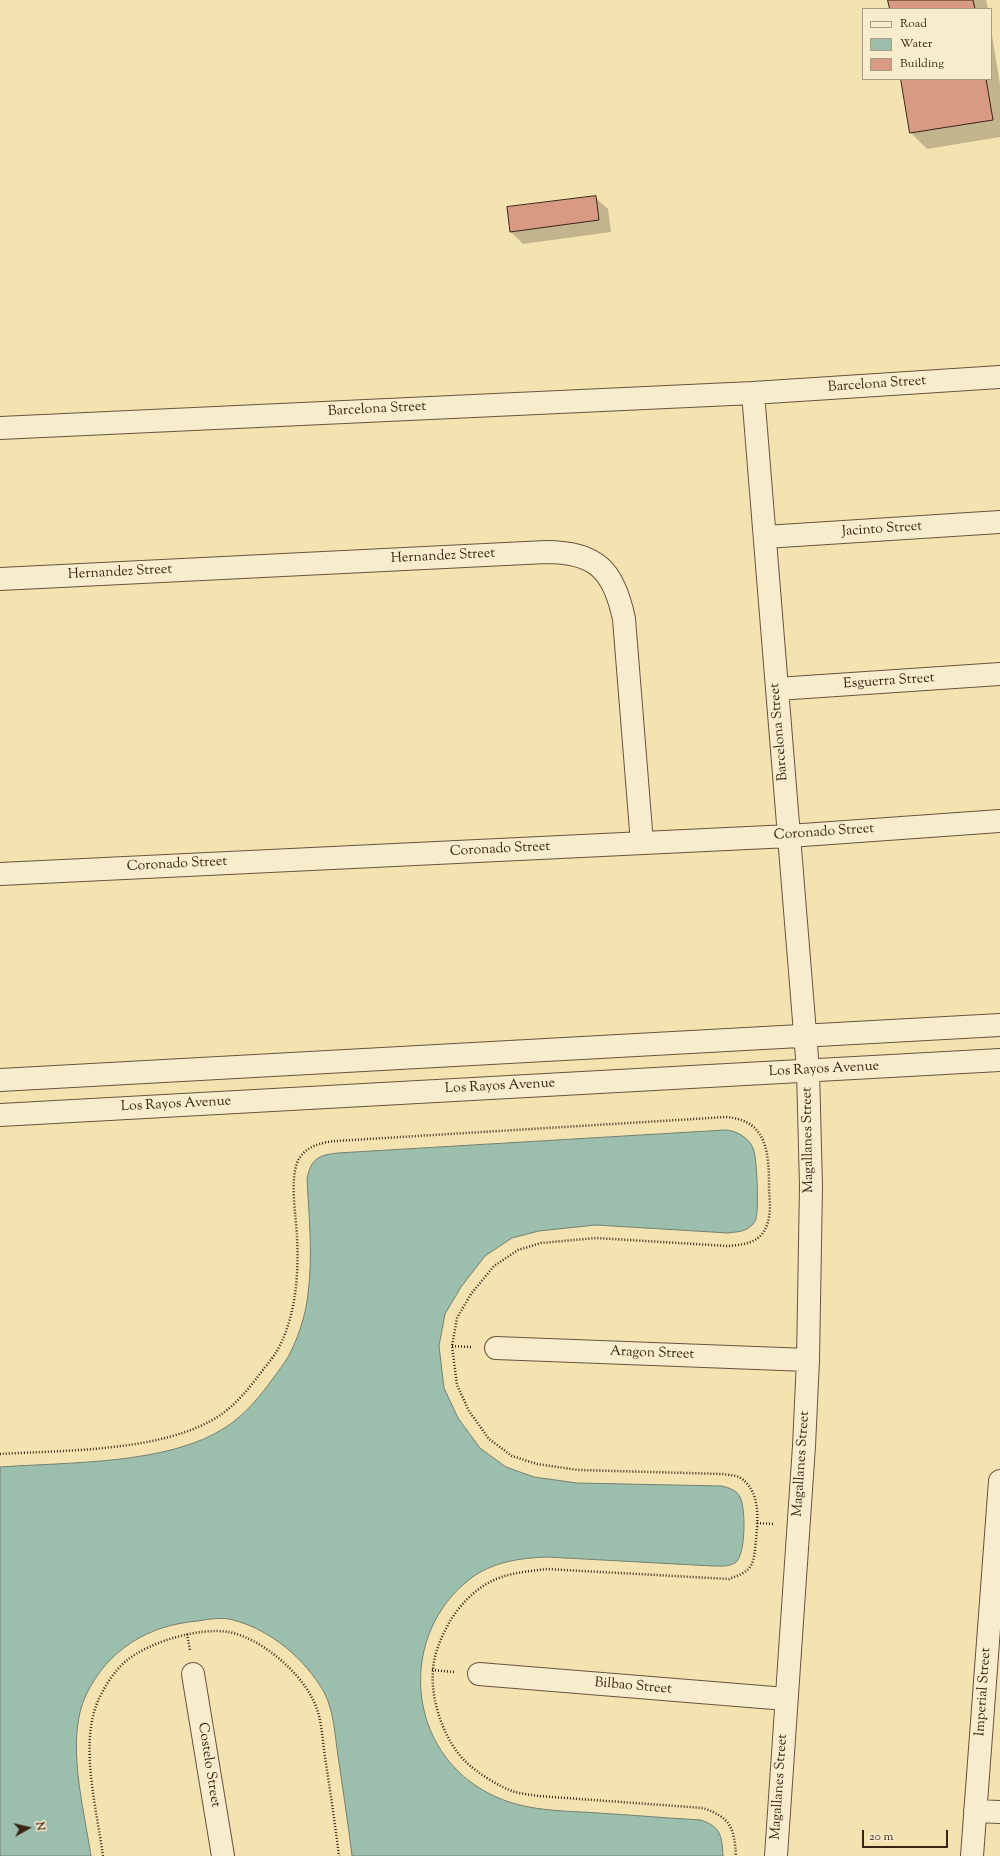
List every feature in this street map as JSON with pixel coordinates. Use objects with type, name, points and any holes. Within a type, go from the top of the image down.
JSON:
[{"type":"street","name":"Barcelona Street","points":[[0,428],[753,393],[1000,377]]},
{"type":"street","name":"Barcelona Street","points":[[753,393],[808,1070]]},
{"type":"street","name":"Jacinto Street","points":[[765,537],[1000,522]]},
{"type":"street","name":"Hernandez Street","points":[[0,579],[546,552],[566,552],[582,556],[599,566],[611,579],[620,599],[624,619],[642,843]]},
{"type":"street","name":"Esguerra Street","points":[[777,689],[1000,674]]},
{"type":"street","name":"Coronado Street","points":[[0,874],[789,836],[1000,821]]},
{"type":"street","points":[[0,1080],[1000,1025]]},
{"type":"street","name":"Los Rayos Avenue","points":[[0,1115],[1000,1060]]},
{"type":"street","name":"Magallanes Street","points":[[776,1856],[804,1446],[808,1360],[811,1186],[808,1070]]},
{"type":"street","name":"Aragon Street","points":[[496,1348],[808,1360]]},
{"type":"street","name":"Imperial Street","points":[[972,1856],[975,1811],[994,1640],[1000,1481]]},
{"type":"street","name":"Costelo Street","points":[[193,1674],[223,1856]]},
{"type":"street","name":"Bilbao Street","points":[[479,1674],[786,1699]]},
{"type":"street","points":[[975,1811],[1000,1812]]},
{"type":"path","points":[[0,1454],[112,1446],[151,1441],[186,1433],[220,1416],[249,1389],[277,1350],[288,1322],[295,1293],[298,1261],[294,1178],[297,1163],[305,1152],[313,1146],[336,1140],[718,1118],[738,1118],[748,1123],[759,1132],[765,1143],[769,1156],[768,1223],[762,1235],[741,1245],[728,1246],[596,1238],[541,1243],[518,1250],[494,1266],[471,1294],[457,1318],[452,1346],[457,1384],[469,1411],[489,1439],[512,1456],[537,1464],[578,1470],[724,1474],[738,1477],[750,1488],[756,1503],[757,1523],[754,1555],[750,1567],[742,1574],[729,1579],[547,1570],[523,1571],[498,1578],[478,1590],[458,1609],[440,1639],[432,1670],[436,1707],[446,1736],[466,1762],[488,1778],[514,1791],[539,1796],[703,1808],[719,1813],[729,1824],[735,1840],[736,1856]]},
{"type":"water","points":[[726,1130],[738,1133],[751,1144],[753,1148],[756,1161],[757,1213],[755,1222],[749,1228],[728,1233],[596,1225],[539,1231],[512,1238],[485,1256],[461,1287],[445,1314],[439,1346],[444,1388],[458,1418],[480,1448],[506,1467],[534,1477],[577,1483],[722,1486],[730,1489],[739,1495],[742,1503],[744,1532],[739,1559],[735,1563],[727,1566],[718,1566],[547,1557],[527,1558],[497,1565],[470,1579],[447,1602],[432,1628],[423,1657],[421,1687],[426,1717],[437,1744],[456,1769],[481,1789],[495,1797],[524,1806],[553,1810],[701,1820],[713,1826],[719,1833],[722,1843],[723,1856],[352,1856],[334,1724],[330,1707],[324,1692],[307,1668],[273,1638],[247,1625],[233,1620],[220,1618],[180,1623],[147,1634],[132,1642],[118,1652],[106,1665],[95,1679],[86,1695],[80,1713],[77,1732],[77,1753],[78,1774],[91,1856],[0,1856],[0,1467],[117,1459],[176,1449],[203,1439],[226,1427],[247,1410],[264,1391],[286,1360],[292,1350],[303,1318],[307,1302],[310,1265],[307,1179],[313,1163],[320,1157],[338,1153]]},
{"type":"building","points":[[888,0],[973,0],[975,8],[890,8]]},
{"type":"building","points":[[901,80],[986,80],[993,120],[910,133]]},
{"type":"building","points":[[596,196],[599,220],[510,232],[507,207]]}]
